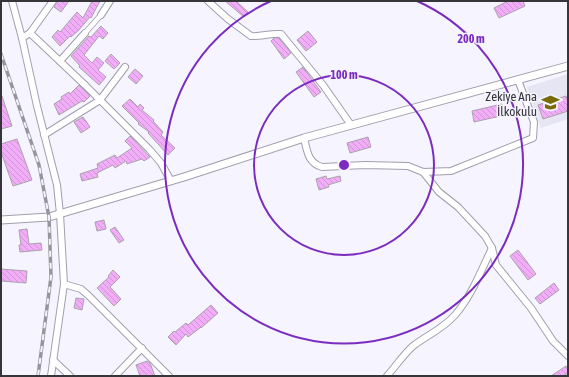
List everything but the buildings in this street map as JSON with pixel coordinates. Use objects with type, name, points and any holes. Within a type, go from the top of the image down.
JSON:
[{"type":"street","points":[[12,1],[57,185],[60,214],[64,284],[50,376]]},
{"type":"street","points":[[22,38],[30,33],[53,1]]},
{"type":"street","points":[[60,61],[101,15],[110,1]]},
{"type":"street","points":[[208,1],[228,19],[251,36],[269,33],[281,34],[323,85],[351,125]]},
{"type":"street","points":[[30,33],[100,100],[161,163],[171,181]]},
{"type":"street","points":[[4,219],[49,217],[171,181],[304,138],[568,66]]},
{"type":"street","points":[[44,135],[100,100],[125,67]]},
{"type":"street","points":[[304,138],[311,162],[322,167],[365,165],[408,166],[423,172],[451,171],[533,138],[534,122],[518,80]]},
{"type":"street","points":[[423,172],[439,192],[458,207],[485,236],[492,248],[496,265],[532,308],[553,341],[568,356]]},
{"type":"street","points":[[387,376],[404,354],[415,345],[439,330],[455,315],[470,292],[492,248]]},
{"type":"street","points":[[64,284],[81,289],[169,376]]},
{"type":"street","points":[[115,376],[142,348]]},
{"type":"street","points":[[53,360],[70,376]]},
{"type":"shaded area","name":"Zekiye Ana İlkokulu","points":[[568,74],[568,119],[541,128],[527,87]]},
{"type":"railway","points":[[1,54],[39,165],[49,217],[51,277],[38,376]]},
{"type":"place","name":"Zekiye Ana İlkokulu","points":[[550,103]]}]
